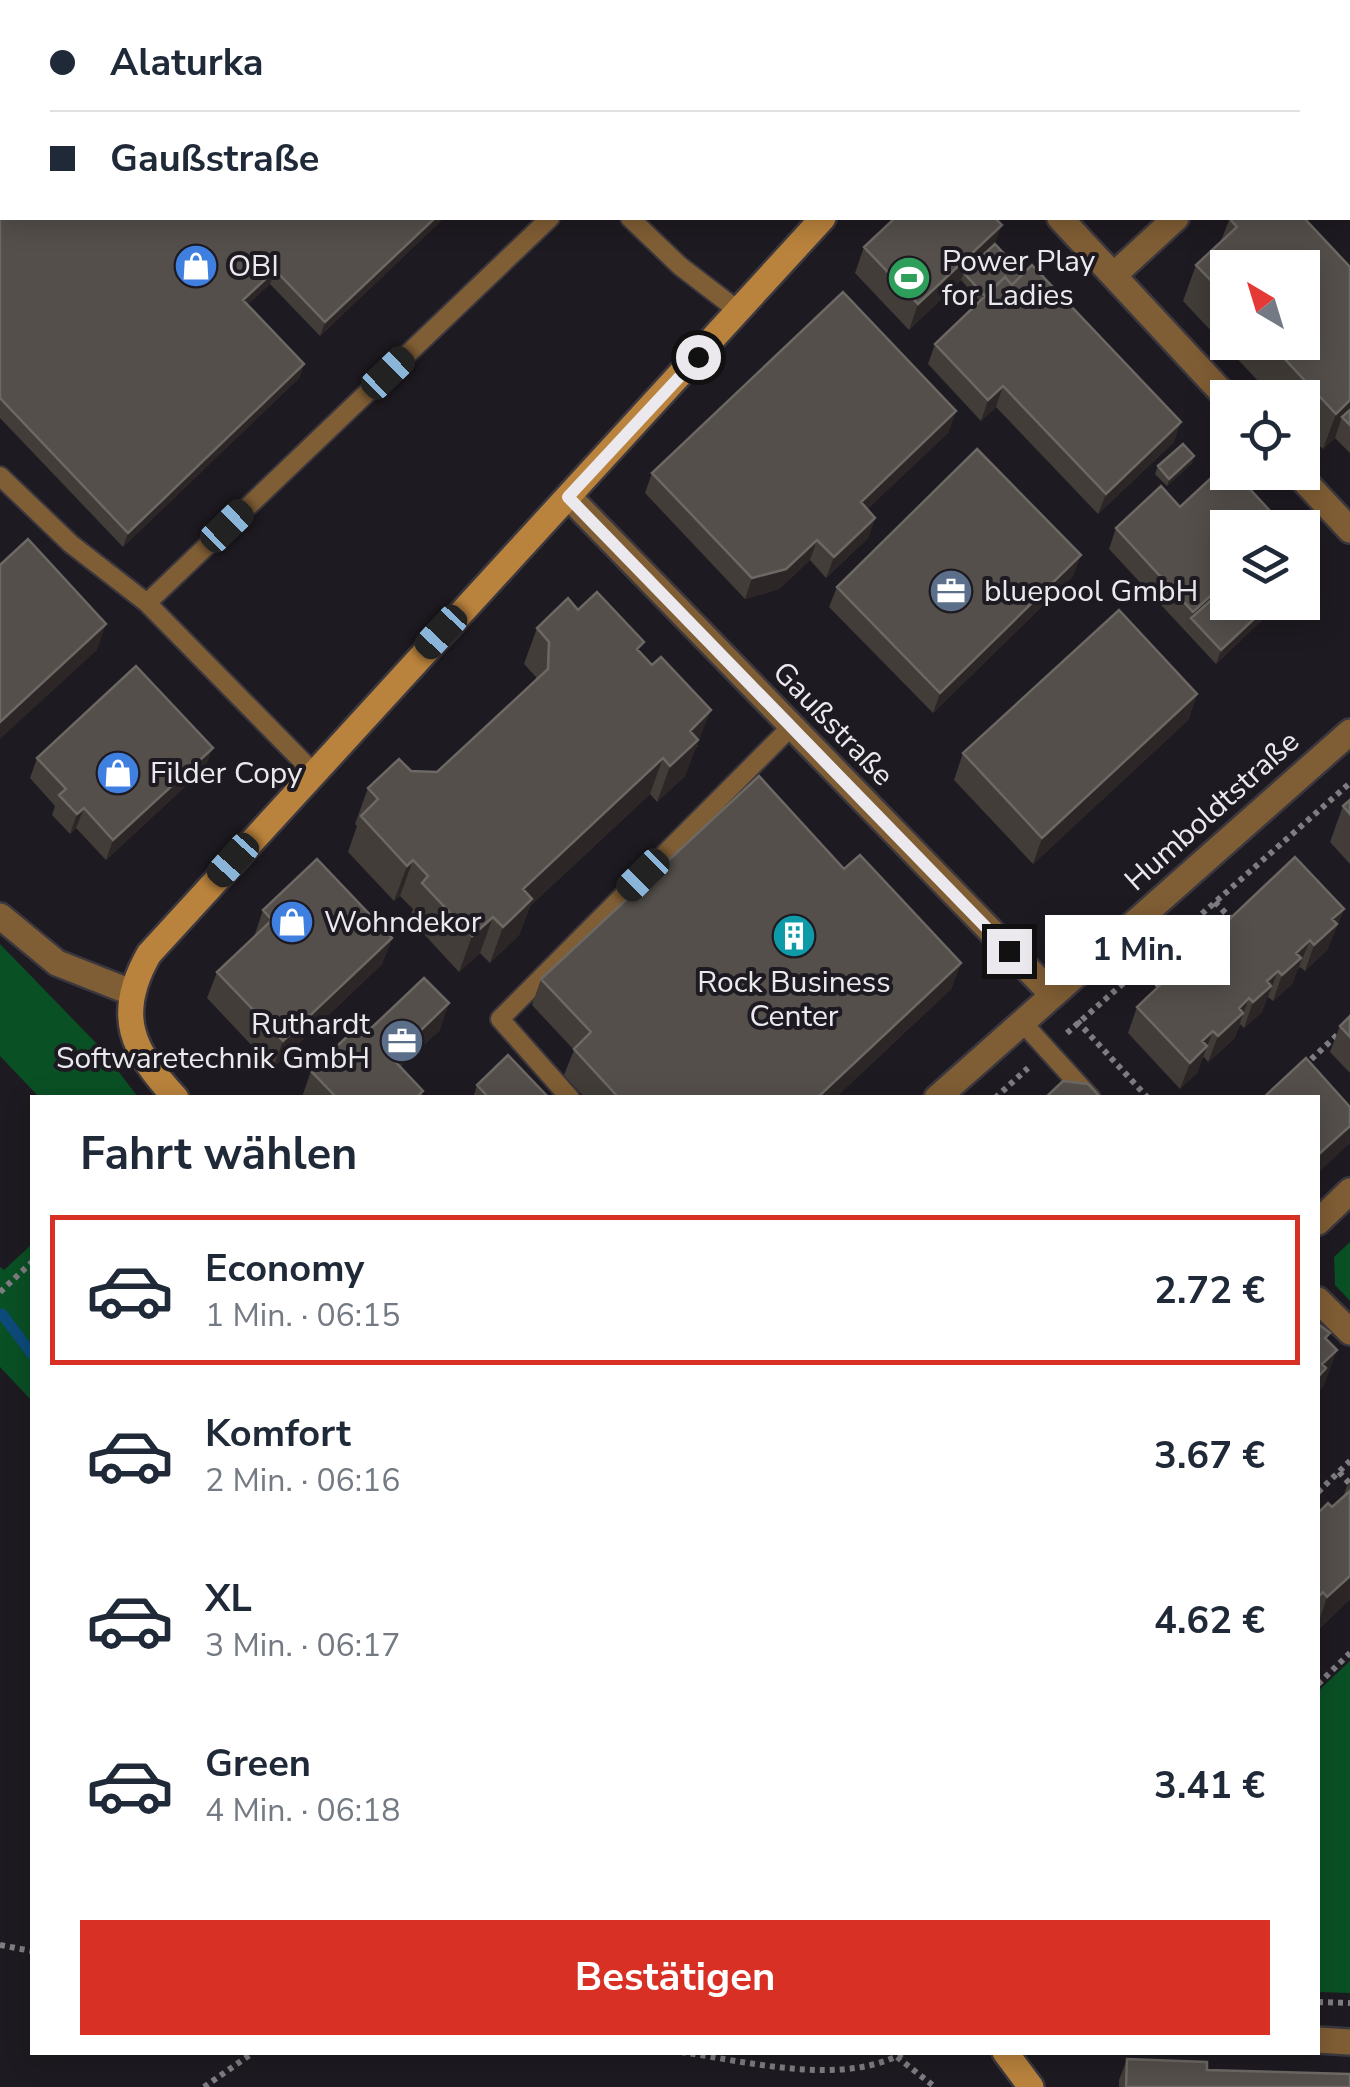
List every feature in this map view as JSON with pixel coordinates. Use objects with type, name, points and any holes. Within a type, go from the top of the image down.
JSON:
[{"type":"main road","points":[[174,1095],[136,1046],[129,1012],[149,954],[820,220]]},
{"type":"main road","points":[[1011,2055],[1031,2087]]},
{"type":"street","points":[[1062,220],[1211,380]]},
{"type":"street","points":[[1114,275],[1174,220]]},
{"type":"street","points":[[1313,490],[1350,530]]},
{"type":"street","name":"Gaußstraße","points":[[568,497],[1053,995]]},
{"type":"street","name":"Humboldtstraße","points":[[940,1095],[1350,732]]},
{"type":"street","points":[[0,916],[57,963],[133,993]]},
{"type":"street","points":[[1320,1220],[1350,1191]]},
{"type":"street","points":[[1320,1302],[1350,1332]]},
{"type":"street","points":[[1320,2040],[1350,2042]]},
{"type":"lane","points":[[146,603],[548,220]]},
{"type":"lane","points":[[632,220],[680,266],[740,312]]},
{"type":"lane","points":[[0,476],[71,544],[146,603],[312,772]]},
{"type":"lane","points":[[567,1095],[500,1019],[791,726]]},
{"type":"lane","points":[[1022,1022],[1088,1095]]},
{"type":"path","points":[[998,1095],[1350,783]]},
{"type":"path","points":[[1215,902],[1239,928]]},
{"type":"path","points":[[1142,967],[1168,995]]},
{"type":"path","points":[[1053,995],[1145,1095]]},
{"type":"path","points":[[1297,1072],[1350,1022]]},
{"type":"path","points":[[0,1292],[30,1264]]},
{"type":"path","points":[[1320,1490],[1350,1462]]},
{"type":"path","points":[[1338,1472],[1350,1484]]},
{"type":"path","points":[[1320,1682],[1350,1653]]},
{"type":"path","points":[[0,1945],[30,1951]]},
{"type":"path","points":[[1320,2002],[1350,2003]]},
{"type":"path","points":[[204,2087],[250,2055]]},
{"type":"path","points":[[702,2055],[820,2072],[867,2072],[901,2055],[935,2087]]},
{"type":"green space","points":[[0,944],[99,1046],[136,1095],[37,1095],[0,1056]]},
{"type":"green space","points":[[1350,1242],[1350,1301],[1335,1285],[1334,1257]]},
{"type":"green space","points":[[30,1246],[30,1399],[0,1367],[0,1267],[4,1270]]},
{"type":"green space","points":[[1350,1661],[1350,1993],[1320,1992],[1320,1689]]},
{"type":"building","name":"OBI","points":[[0,220],[433,220],[325,322],[275,270],[243,300],[304,364],[128,533],[0,398]]},
{"type":"building","points":[[893,220],[997,220],[1002,225],[918,304],[864,247]]},
{"type":"building","points":[[1231,220],[1306,220],[1350,267],[1350,400],[1336,414],[1320,397],[1320,380],[1304,380],[1286,360],[1320,360],[1320,250],[1212,250],[1237,227]]},
{"type":"building","points":[[995,244],[1023,274],[1012,285],[1005,277],[985,296],[964,273]]},
{"type":"building","points":[[1210,252],[1210,279],[1196,265]]},
{"type":"building","points":[[1032,265],[1181,422],[1106,494],[1003,386],[988,400],[935,344],[1005,277],[1012,285]]},
{"type":"building","points":[[843,292],[956,411],[861,502],[875,518],[834,557],[817,540],[786,569],[752,578],[652,473]]},
{"type":"building","points":[[1183,444],[1194,456],[1169,479],[1158,466]]},
{"type":"building","name":"bluepool GmbH","points":[[977,449],[1081,555],[940,693],[837,587]]},
{"type":"building","points":[[1210,479],[1210,490],[1251,490],[1269,510],[1210,510],[1210,596],[1193,612],[1116,528],[1161,486],[1180,507]]},
{"type":"building","points":[[28,539],[106,624],[0,722],[0,565]]},
{"type":"building","points":[[597,592],[644,642],[637,649],[652,665],[661,657],[711,710],[690,731],[698,740],[670,766],[663,758],[523,889],[532,899],[503,927],[493,917],[472,936],[422,883],[428,876],[413,860],[407,866],[361,816],[378,799],[368,788],[399,759],[411,771],[437,772],[548,669],[549,642],[537,628],[568,598],[578,610]]},
{"type":"building","points":[[1210,601],[1210,620],[1253,620],[1221,650],[1191,618]]},
{"type":"building","points":[[1119,610],[1197,694],[1042,838],[963,753]]},
{"type":"building","name":"Filder Copy","points":[[136,666],[213,748],[113,840],[84,808],[77,814],[59,795],[66,789],[37,758]]},
{"type":"building","points":[[759,776],[844,869],[860,855],[961,963],[820,1095],[616,1095],[574,1049],[591,1032],[541,979]]},
{"type":"building","points":[[1295,857],[1344,909],[1332,919],[1337,924],[1314,945],[1310,940],[1296,953],[1301,958],[1282,975],[1278,971],[1267,981],[1271,986],[1253,1002],[1249,998],[1239,1008],[1243,1013],[1218,1036],[1213,1031],[1202,1041],[1207,1046],[1190,1063],[1137,1007]]},
{"type":"building","points":[[317,859],[392,938],[283,1041],[217,972],[272,920],[263,910]]},
{"type":"building","points":[[424,978],[449,1003],[392,1058],[423,1091],[419,1095],[334,1095],[311,1071],[358,1026],[365,1034]]},
{"type":"building","points":[[1350,1016],[1350,1037],[1340,1026]]},
{"type":"building","points":[[508,1055],[546,1095],[486,1095],[477,1085]]},
{"type":"building","points":[[1306,1058],[1350,1107],[1350,1126],[1320,1153],[1320,1095],[1266,1095]]},
{"type":"building","points":[[1063,1081],[1088,1084],[1098,1095],[1048,1095]]},
{"type":"building","points":[[1320,1326],[1330,1333],[1325,1338],[1337,1350],[1322,1364],[1326,1368],[1320,1375]]},
{"type":"building","points":[[1350,1491],[1350,1576],[1327,1597],[1323,1592],[1320,1595],[1320,1511],[1328,1503],[1332,1507]]},
{"type":"building","points":[[1127,2059],[1207,2062],[1207,2070],[1350,2074],[1350,2087],[1126,2087]]},
{"type":"waterway","points":[[2,1314],[30,1351]]},
{"type":"place","name":"OBI","points":[[196,266]]},
{"type":"place","name":"Power Play for Ladies","points":[[909,278]]},
{"type":"place","name":"bluepool GmbH","points":[[951,591]]},
{"type":"place","name":"Filder Copy","points":[[118,773]]},
{"type":"place","name":"Wohndekor","points":[[292,922]]},
{"type":"place","name":"Rock Business Center","points":[[794,936]]},
{"type":"place","name":"Ruthardt Softwaretechnik GmbH","points":[[402,1041]]},
{"type":"route","points":[[698,357],[568,497],[1009,951]]}]
